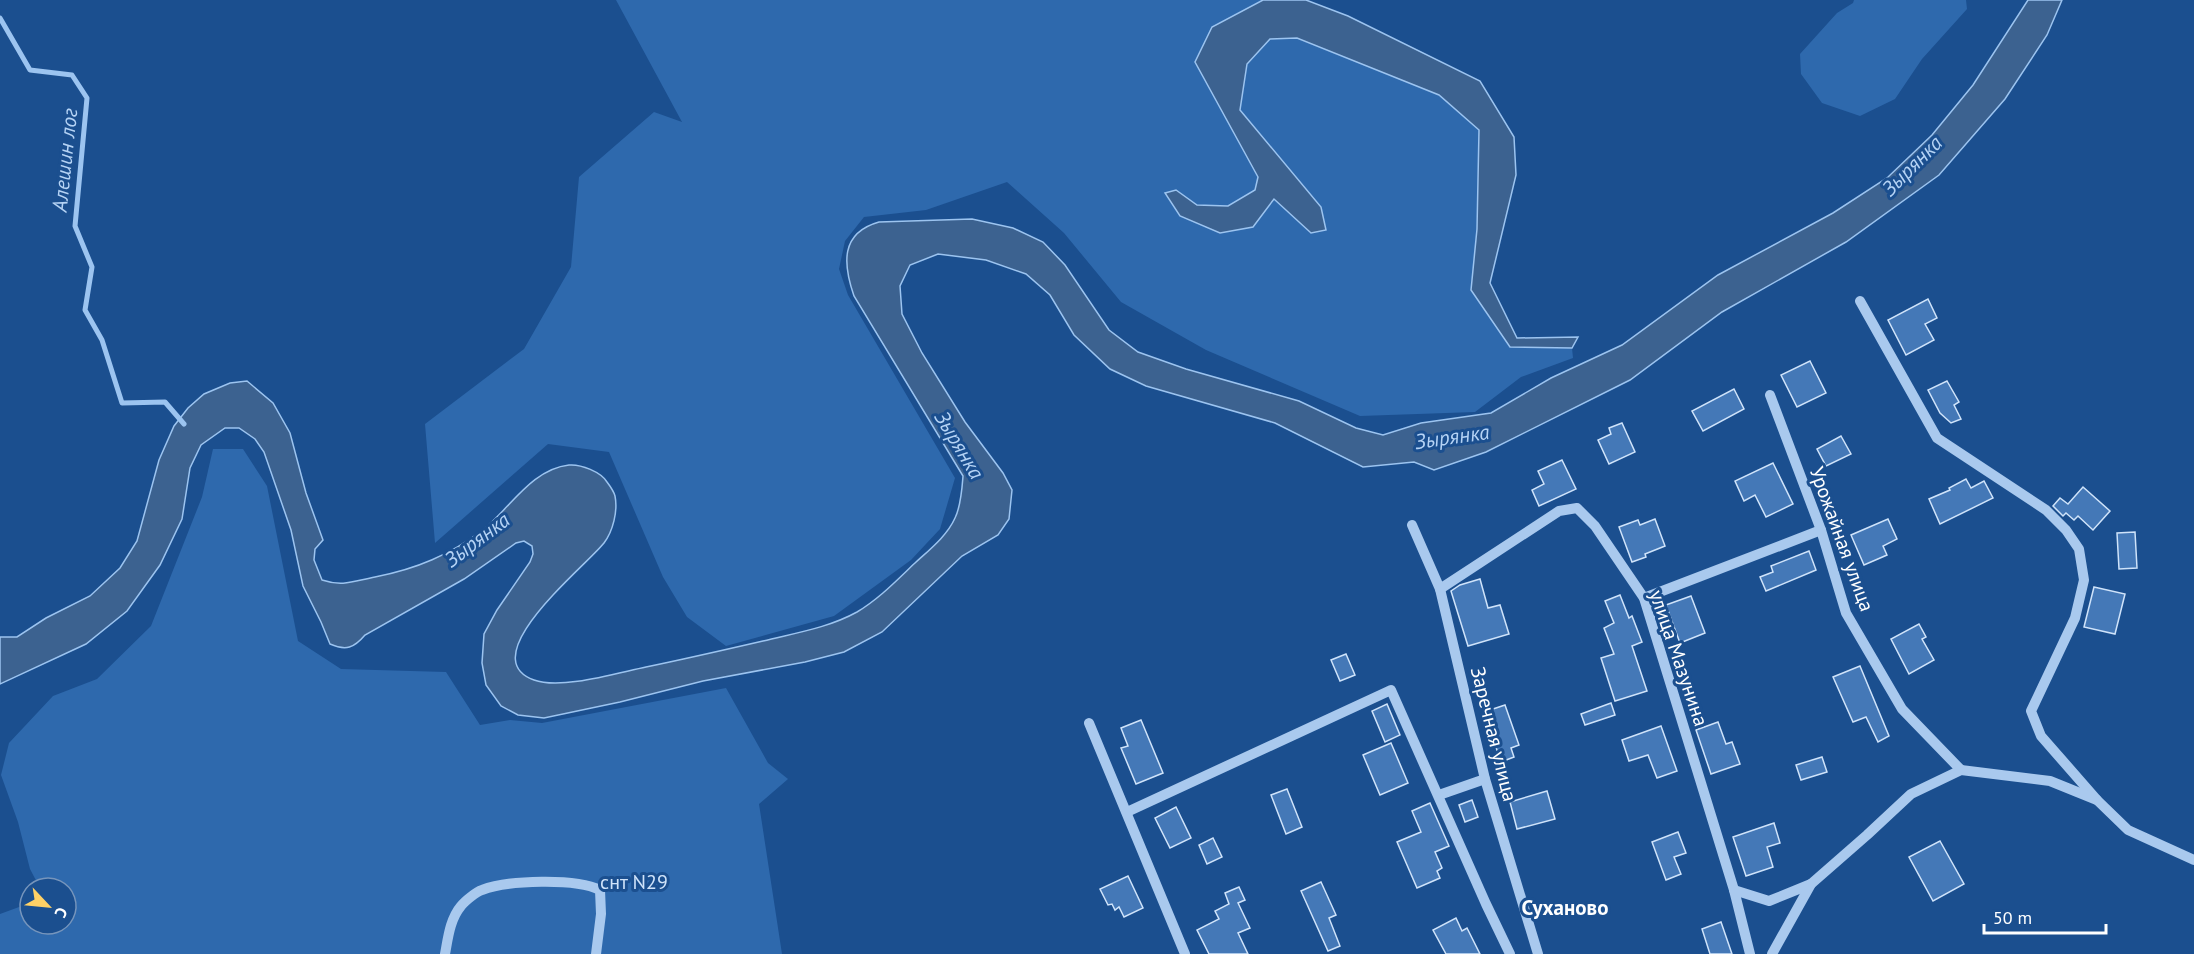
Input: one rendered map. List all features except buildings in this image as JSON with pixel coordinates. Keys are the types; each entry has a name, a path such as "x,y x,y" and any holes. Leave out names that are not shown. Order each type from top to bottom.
{"street":[{"path":"1860,301 1937,438 2046,510 2066,530 2079,549 2084,580 2075,618 2031,711 2041,736 2097,800 2128,830 2194,860"},
{"name":"Урожайная улица","path":"1770,395 1821,530 1846,613 1902,709 1961,770"},
{"name":"улица Мазунина","path":"1440,589 1559,511 1577,508 1595,526 1644,598 1734,890 1750,954"},
{"name":"Заречная улица","path":"1412,525 1440,589 1485,779 1538,954"},
{"path":"1644,598 1821,530"},
{"path":"1127,812 1391,690 1510,954"},
{"path":"1089,723 1185,954"},
{"path":"1734,890 1769,901 1811,884 1911,794 1961,770 2050,781 2097,800"},
{"path":"1439,795 1485,779"},
{"path":"445,954 453,919 461,906 481,890 518,882 589,884 600,890 601,914 596,954"},
{"path":"1772,954 1811,884"}],"green space":[{"path":"616,0 1263,0 1212,27 1246,153 1258,177 1255,190 1229,206 1197,205 1176,190 1166,193 1180,216 1274,198 1310,233 1321,207 1240,110 1247,64 1270,39 1296,38 1440,95 1479,130 1477,229 1471,290 1510,347 1572,348 1573,358 1521,377 1475,412 1360,416 1206,350 1121,302 1064,233 1007,182 926,210 864,217 845,241 839,269 848,295 955,478 940,529 911,560 834,616 726,646 687,617 663,577 609,452 548,444 435,543 425,424 524,349 571,267 579,177 654,112 682,122"},
{"path":"1854,0 1966,0 1967,9 1922,59 1895,99 1860,116 1822,103 1801,74 1800,54 1837,13"},
{"name":"снт N29","path":"213,449 243,449 267,486 298,641 341,669 446,672 480,725 510,720 542,723 726,688 768,763 788,779 759,804 782,954 0,954 0,914 18,907 18,936 78,936 78,876 34,876 30,869 18,822 1,775 9,743 53,696 97,679 151,626 202,497"}],"water":[{"path":"1263,0 1306,0 1348,16 1480,81 1514,137 1516,175 1490,283 1517,338 1578,337 1572,348 1510,347 1471,290 1477,229 1479,130 1439,95 1297,38 1270,39 1247,64 1240,110 1321,207 1326,230 1311,233 1274,199 1253,227 1220,233 1180,216 1165,193 1176,190 1197,205 1228,206 1255,190 1258,177 1195,62 1212,27"},
{"name":"Зырянка","path":"2028,0 2062,0 2047,35 2005,99 1939,175 1846,242 1722,312 1630,380 1486,452 1434,470 1414,462 1363,467 1275,423 1146,386 1110,369 1074,335 1050,295 1026,274 986,260 938,254 910,265 900,286 902,314 922,353 965,422 1003,473 1012,490 1009,519 998,535 962,556 882,632 844,652 805,662 703,681 544,718 518,715 501,706 486,685 482,663 484,634 497,610 530,562 533,554 532,546 524,541 516,543 464,579 365,635 349,647 330,644 303,586 291,530 264,452 255,439 239,428 225,428 201,445 190,468 182,519 160,565 127,611 86,644 0,684 0,637 17,637 46,618 90,596 120,568 137,541 159,460 174,426 188,408 204,394 230,383 247,381 273,403 290,433 306,493 323,540 315,549 314,560 322,580 329,582 348,583 390,574 445,554 484,529 533,481 556,468 569,465 579,466 590,469 604,478 614,493 616,502 610,533 604,543 557,590 539,612 524,633 516,652 518,668 534,680 559,683 605,676 811,630 846,618 888,589 943,537 959,508 963,476 854,296 850,284 847,261 851,242 866,227 879,222 972,219 1013,228 1043,242 1065,265 1109,330 1138,352 1186,369 1299,401 1356,428 1383,435 1421,423 1491,413 1551,378 1622,345 1718,275 1833,213 1887,178 1932,135 1973,85"}],"waterway":[{"name":"Алешин лог","path":"0,18 30,70 72,75 87,98 75,226 92,267 85,310 102,340 122,403 165,402 184,424"}],"district":[{"name":"Суханово","path":"1565,908"}]}
